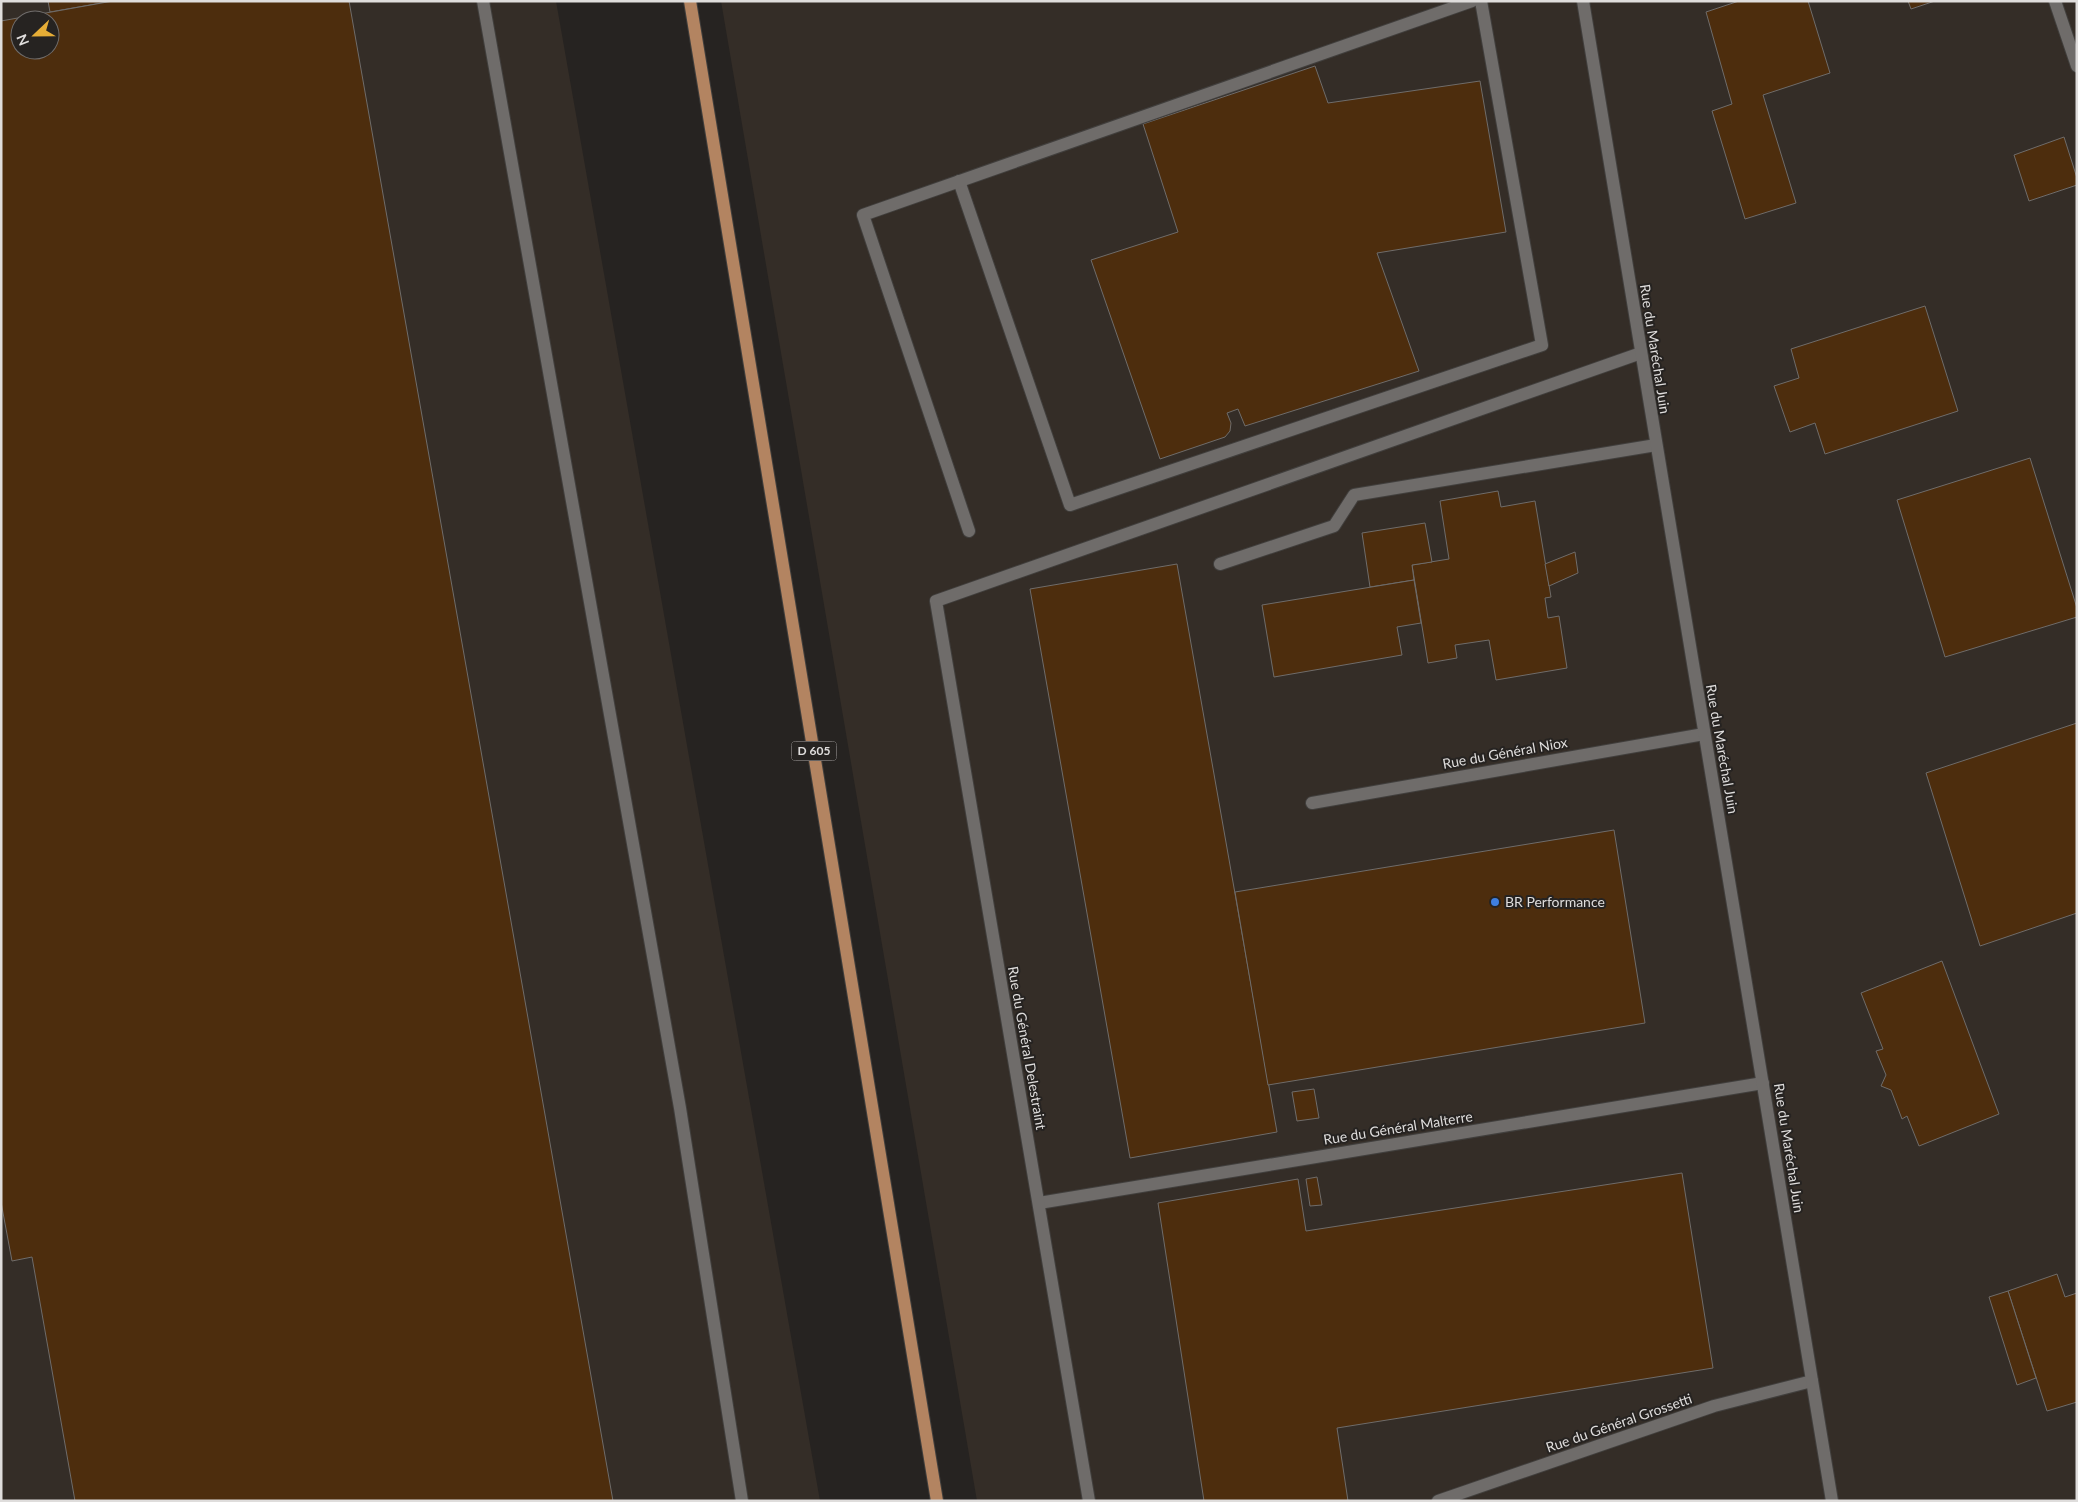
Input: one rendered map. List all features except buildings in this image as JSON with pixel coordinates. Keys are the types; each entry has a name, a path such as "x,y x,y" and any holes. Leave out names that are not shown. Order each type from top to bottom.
{"main road":[{"name":"D 605","path":"690,1 937,1501"}],"street":[{"path":"483,1 680,1108 742,1501"},
{"path":"969,531 863,216 1472,1"},
{"path":"959,181 1070,504 1542,345 1481,1"},
{"name":"Rue du Maréchal Juin","path":"1583,1 1832,1501"},
{"path":"2055,1 2077,66"},
{"name":"Rue du Général Delestraint","path":"1089,1501 936,600 1641,353"},
{"path":"1220,564 1334,526 1354,495 1656,445"},
{"name":"Rue du Général Niox","path":"1312,803 1704,734"},
{"name":"Rue du Général Malterre","path":"1039,1203 1763,1083"},
{"name":"Rue du Général Grossetti","path":"1438,1501 1714,1406 1812,1381"}],"shaded area":[{"path":"1,1 556,1 820,1501 1,1501"},
{"path":"721,1 2077,1 2077,1501 977,1501"}],"place":[{"name":"BR Performance","path":"1495,902"}]}
